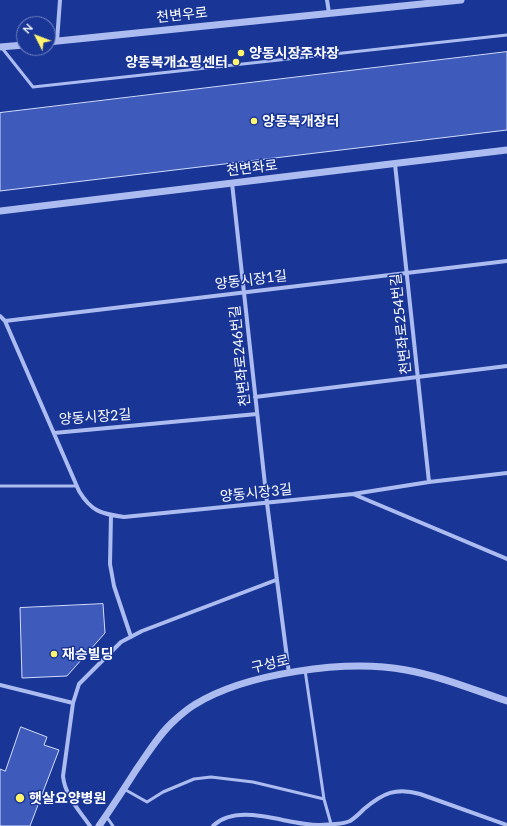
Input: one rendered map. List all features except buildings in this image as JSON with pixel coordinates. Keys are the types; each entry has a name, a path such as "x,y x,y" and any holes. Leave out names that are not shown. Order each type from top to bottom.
{"street":[{"path":"57,41 60,0"},
{"path":"327,0 329,13"},
{"name":"천변우로","path":"57,41 461,0"},
{"path":"1,47 16,45"},
{"name":"천변좌로","path":"0,212 507,150"},
{"name":"천변좌로254번길","path":"395,164 429,482"},
{"name":"천변좌로246번길","path":"232,184 267,503 289,673"},
{"name":"양동시장1길","path":"5,321 507,261"},
{"path":"0,316 5,321"},
{"name":"양동시장2길","path":"5,321 54,433 257,414"},
{"path":"255,397 507,366"},
{"name":"양동시장3길","path":"54,433 86,503 97,510 111,515 124,517 353,494 429,482 507,473"},
{"path":"353,494 507,560"},
{"path":"111,515 110,540 114,586 131,637"},
{"path":"90,826 68,795 64,785 63,776 73,703 79,684 121,642 142,631 276,580"},
{"name":"구성로","path":"99,826 155,741 174,721 193,705 222,691 266,677 305,670 337,668 364,667 405,670 507,701"},
{"path":"0,685 73,703"},
{"path":"213,826 225,818 240,815 310,826 342,824 350,821 382,796 401,790 409,790 507,825"}],"lane":[{"path":"1,47 32,87 507,34"},
{"path":"0,486 77,486"},
{"path":"305,670 324,799 331,824"},
{"path":"124,789 147,802 163,792 194,779 210,776 253,782 324,799"},
{"path":"106,816 113,826"}],"place":[{"name":"양동시장주차장","path":"241,53"},
{"name":"양동복개쇼핑센터","path":"236,62"},
{"name":"양동복개장터","path":"254,121"},
{"name":"재승빌딩","path":"54,654"},
{"name":"햇살요양병원","path":"20,798"}]}
